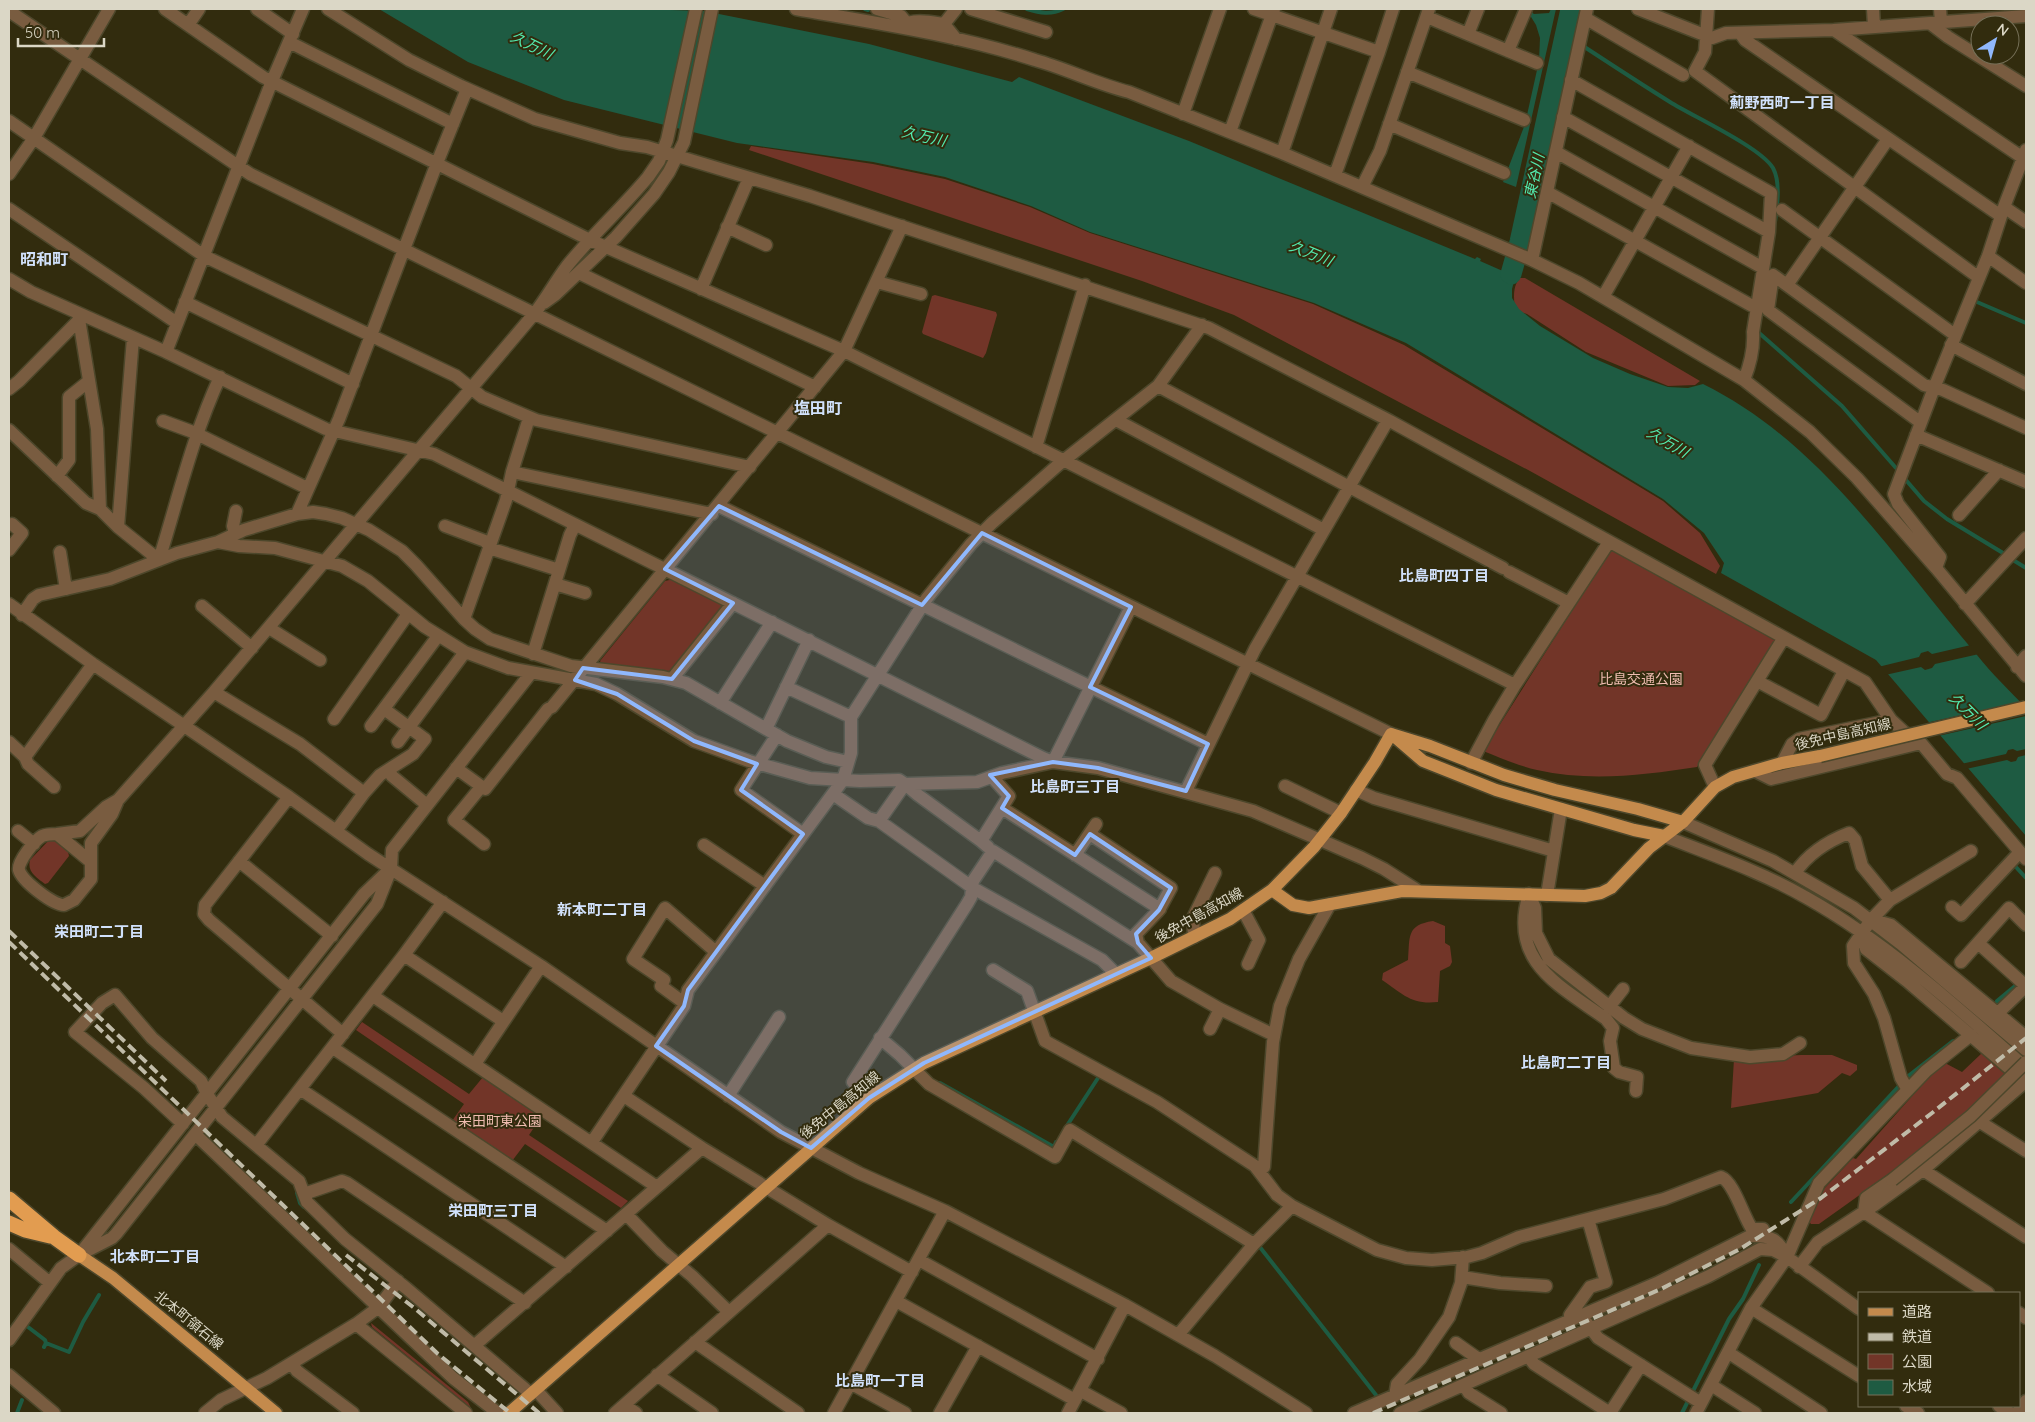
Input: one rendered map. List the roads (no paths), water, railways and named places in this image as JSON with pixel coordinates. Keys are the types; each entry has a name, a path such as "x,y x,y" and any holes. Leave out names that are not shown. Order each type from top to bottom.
{"highway":[{"path":"9,1199 54,1237 79,1255"},
{"path":"9,1223 25,1230 54,1237"}],"main road":[{"name":"後免中島高知線","path":"1272,890 1295,906 1309,908 1417,890 1585,896 1601,893 1611,888 1649,848 1683,822 1715,787 1733,777 1782,763 1820,756 2026,707"},
{"path":"1392,734 1430,746 1471,763 1554,790 1638,809 1683,822"},
{"path":"1392,734 1423,762 1496,790 1634,830 1664,836"},
{"name":"後免中島高知線","path":"509,1413 869,1098 913,1069 1230,919 1272,890 1320,840 1341,813 1392,734"},
{"name":"北本町領石線","path":"79,1255 113,1278 276,1413"}],"street":[{"path":"9,174 34,138 109,9"},
{"path":"165,9 263,77 590,240 844,351 1515,686"},
{"path":"188,25 199,9"},
{"path":"257,9 291,38 452,124"},
{"path":"166,352 272,81 303,9"},
{"path":"328,9 410,60 467,89 535,119 620,143 665,146 677,156 902,226 1202,325 1388,420 1783,639 1865,682 1891,720 1904,732 1921,743 1947,774 1957,778 2023,855 1984,882 1961,915 1952,907"},
{"path":"538,309 549,290 590,240 626,203 651,172 665,146 696,9"},
{"path":"796,9 902,25 1035,59 1113,88 1129,92 1282,152 1510,250 1603,297 1744,380 1791,416 1841,462 1880,502 2026,676"},
{"path":"877,9 901,16 902,25"},
{"path":"944,24 956,9"},
{"path":"971,9 1046,32"},
{"path":"1183,114 1220,9"},
{"path":"1254,9 1273,12 1379,52"},
{"path":"1282,152 1331,9"},
{"path":"1336,175 1394,9"},
{"path":"1468,34 1478,9"},
{"path":"1638,9 1712,38 1726,33 1834,30 2026,16"},
{"path":"1708,9 1705,52 1695,71 1978,277"},
{"path":"1873,9 1874,26"},
{"path":"1936,23 1940,9"},
{"path":"118,800 112,814 91,843 92,878 71,903 59,905 27,882 19,867 21,860 34,844 45,835 80,831 106,807 118,800 185,727 538,309 606,247 654,194 669,172 684,141 711,10"},
{"path":"1508,51 1526,10"},
{"path":"9,11 239,168 405,250 538,309 778,433 1392,734"},
{"path":"1230,132 1273,12"},
{"path":"1362,187 1380,151 1428,13 1468,34 1537,63"},
{"path":"1528,258 1548,192 1586,13 1683,75"},
{"path":"902,25 918,21 944,24 956,39"},
{"path":"1936,23 1948,37 2026,86"},
{"path":"1834,30 2025,156 2002,212 1988,256 1918,428 1896,488 1895,499 1940,557 1936,568"},
{"path":"1740,33 1745,40 1888,139 2002,212 2026,222"},
{"path":"1407,72 1524,120"},
{"path":"1572,80 1771,193 1769,232 1752,332 1754,343 1748,372 1744,380"},
{"path":"297,514 353,384 467,89"},
{"path":"1563,117 1769,232"},
{"path":"9,121 204,256 456,376 482,397 529,418 750,467"},
{"path":"1389,124 1504,173"},
{"path":"1787,284 1888,139"},
{"path":"1603,297 1689,146"},
{"path":"1556,152 1763,268"},
{"path":"701,289 749,178"},
{"path":"1548,192 1756,308"},
{"path":"9,209 177,323"},
{"path":"1782,210 1820,236 1953,340 2026,384"},
{"path":"456,768 485,789 548,709 552,707 715,510 844,351 902,226"},
{"path":"728,227 766,245"},
{"path":"1988,256 2026,282"},
{"path":"579,273 815,387"},
{"path":"2026,428 1924,385 1773,275 1768,310 1918,428 2026,482"},
{"path":"9,279 78,317 166,352 334,431 420,449 434,454 1053,762"},
{"path":"877,282 921,294"},
{"path":"1036,447 1084,285"},
{"path":"185,302 353,384"},
{"path":"78,317 96,429 100,509"},
{"path":"9,389 19,381 78,317"},
{"path":"592,1142 684,1006 688,990 843,780 851,753 851,717 922,605 982,533 1065,461 1158,386 1202,325"},
{"path":"118,527 133,338"},
{"path":"159,560 197,434 220,377"},
{"path":"57,476 69,460 69,397 89,381"},
{"path":"1158,386 1569,603"},
{"path":"464,619 490,545 529,418"},
{"path":"1116,420 1324,530"},
{"path":"1186,791 1247,664 1296,576 1388,420"},
{"path":"163,421 197,434 307,488"},
{"path":"9,430 86,503 100,509 118,527 159,560"},
{"path":"1959,515 1999,470"},
{"path":"512,472 715,510 922,605 1208,744"},
{"path":"235,534 233,526 236,511"},
{"path":"22,614 39,595 110,579 177,552 218,542 235,534 297,514 326,514 356,524 388,542 409,558 464,619 490,639 533,654 583,668 672,679 686,683 787,741 826,757 848,762"},
{"path":"9,550 22,533 12,524"},
{"path":"533,654 570,535 575,525"},
{"path":"445,526 485,541 492,549 559,570"},
{"path":"1966,604 2026,538"},
{"path":"218,542 239,546 276,548 342,566 368,581 438,636 465,652 497,665 596,684 617,694 694,741 757,764 810,778 900,780 993,850 1138,943 1171,981 1220,1009 1274,1036"},
{"path":"1471,763 1515,686 1609,542"},
{"path":"60,552 66,589"},
{"path":"555,584 585,593"},
{"path":"672,679 733,603"},
{"path":"9,604 391,869 541,966 781,1132 859,1173 945,1211 1125,1305 1267,1387 1306,1413"},
{"path":"202,606 252,648"},
{"path":"1053,762 1131,607"},
{"path":"334,719 408,614"},
{"path":"720,702 772,622"},
{"path":"269,628 320,660"},
{"path":"371,726 438,636"},
{"path":"1715,787 1705,766 1783,639"},
{"path":"803,834 741,790 757,764 771,732 786,687 809,640"},
{"path":"398,742 465,652"},
{"path":"2017,666 2026,656"},
{"path":"25,757 93,664"},
{"path":"1757,681 1821,715 1844,671"},
{"path":"9,1340 61,1268 79,1255 112,1238 116,1234 377,904 391,869 392,850 531,673"},
{"path":"786,687 851,717"},
{"path":"214,692 300,744 364,793"},
{"path":"336,831 380,775 413,754 425,739 384,709"},
{"path":"1782,763 1792,744 1799,738 1891,720"},
{"path":"9,742 25,757 28,764 54,787"},
{"path":"1754,771 1771,779 1921,743"},
{"path":"905,784 976,782 1002,772 1053,762 1098,768 1253,811 1384,869 1417,890"},
{"path":"389,770 392,776 427,805"},
{"path":"981,841 1009,796 992,777"},
{"path":"879,821 905,784"},
{"path":"1285,786 1341,813"},
{"path":"481,787 454,820 484,844"},
{"path":"1356,790 1374,798 1554,851"},
{"path":"833,794 868,818 879,821 973,888 1102,960 1116,974"},
{"path":"289,797 205,905 204,914 207,919 289,990 343,1034"},
{"path":"1002,808 1160,908"},
{"path":"1547,895 1561,809"},
{"path":"1683,822 1731,842 1795,873 1854,908 1871,920 2026,1050"},
{"path":"1075,855 1093,829 1171,888 1160,908 1136,934 1138,943"},
{"path":"18,831 34,844"},
{"path":"57,834 91,862"},
{"path":"1795,873 1803,862 1827,842 1849,834 1855,840 1862,866 1890,900"},
{"path":"1664,836 1772,879 1845,920 1970,1018 2026,1068"},
{"path":"704,844 765,886"},
{"path":"869,1098 853,1082 967,904 974,881 993,850"},
{"path":"1908,1090 1901,1078 1884,1018 1874,994 1854,963 1853,946 1861,932 1890,900 1972,851"},
{"path":"239,861 332,936"},
{"path":"79,1255 364,894 391,869"},
{"path":"1194,937 1193,918 1215,872"},
{"path":"1529,894 1535,908 1536,933 1549,958 1557,967 1609,1007 1642,1029 1691,1048 1750,1057 1783,1054 1800,1043"},
{"path":"1529,894 1524,909 1524,936 1534,959 1547,976 1606,1019 1613,1028 1610,1041 1614,1068 1619,1072 1637,1077 1636,1091"},
{"path":"256,1144 333,1048 443,902"},
{"path":"1259,1171 1264,1167 1274,1036 1280,1006 1299,959 1330,904"},
{"path":"686,998 680,1000 661,986 664,980 633,959 664,908 716,952"},
{"path":"1961,962 2009,908 2026,924"},
{"path":"1243,910 1259,940 1248,964"},
{"path":"1871,920 1891,925 2026,1037"},
{"path":"1799,1267 1818,1242 1864,1212 1922,1170 2026,1082 1866,949 1861,932"},
{"path":"1978,943 2026,986 1998,1013"},
{"path":"404,955 504,1021"},
{"path":"475,1064 541,966"},
{"path":"993,970 1027,990 1045,1041 1157,1102 1254,1166 1278,1195 1292,1206 1377,1250 1406,1258 1432,1260 1463,1258 1482,1253 1519,1237 1664,1199 1721,1177 1729,1182 1752,1229 1763,1229 1766,1236"},
{"path":"1609,1007 1623,989"},
{"path":"184,1124 144,1088 75,1032 102,1003 115,996 152,1038 202,1081 207,1094 222,1117 299,1181 307,1202 344,1239 398,1281 557,1413"},
{"path":"373,996 657,1187"},
{"path":"1210,1029 1220,1009"},
{"path":"728,1096 779,1017"},
{"path":"1588,1219 1606,1282 1590,1287 1570,1315 1577,1318 1598,1338 1694,1402 1711,1385 1751,1308 1787,1257 1819,1183 1926,1071 1971,1035"},
{"path":"880,1038 900,1054 929,1084 1055,1157 1070,1130 1254,1244"},
{"path":"333,1048 606,1231"},
{"path":"1864,1212 1866,1198 1892,1180 1971,1116 2026,1062"},
{"path":"300,1089 566,1267"},
{"path":"624,1096 765,1188 912,1272"},
{"path":"1980,1122 2026,1151"},
{"path":"196,1135 452,1378 498,1413"},
{"path":"475,1345 702,1148"},
{"path":"1922,1170 2026,1237"},
{"path":"304,1194 342,1181 347,1183 525,1302"},
{"path":"1178,1335 1254,1244 1292,1206"},
{"path":"834,1413 945,1211"},
{"path":"1864,1212 1986,1292"},
{"path":"626,1214 662,1251 692,1276 729,1312"},
{"path":"619,1409 828,1225"},
{"path":"1354,1413 1577,1318 1695,1265 1745,1237 1766,1236 1780,1244 1787,1257"},
{"path":"9,1249 50,1283"},
{"path":"1400,1413 1423,1409 1464,1385 1707,1277 1760,1249 1773,1250 1787,1257 1858,1308"},
{"path":"1395,1396 1397,1384 1420,1359 1449,1317 1462,1277 1463,1258"},
{"path":"919,1260 1098,1359"},
{"path":"1462,1277 1500,1283 1546,1286"},
{"path":"205,1413 221,1400 248,1389 292,1364 380,1308 398,1281"},
{"path":"896,1302 978,1346 1078,1395 1121,1413"},
{"path":"1068,1413 1125,1305"},
{"path":"1751,1308 1858,1375"},
{"path":"356,1324 466,1413"},
{"path":"695,1342 798,1413"},
{"path":"1456,1344 1480,1360"},
{"path":"940,1413 978,1346"},
{"path":"1729,1353 1821,1413"},
{"path":"1528,1356 1534,1364 1610,1413 1641,1365"},
{"path":"292,1364 297,1371 353,1413"},
{"path":"9,1375 54,1413"},
{"path":"657,1375 712,1413"},
{"path":"850,1383 905,1413"},
{"path":"1464,1385 1469,1393 1501,1413"},
{"path":"1711,1385 1756,1413"},
{"path":"2017,1413 2026,1401"},
{"path":"619,1409 636,1413"}],"water":[{"name":"久万川","path":"379,9 638,9 704,11 869,44 1012,82 1019,77 1189,141 1475,259 1477,257 1481,259 1480,261 1505,272 1510,267 1516,245 1523,248 1512,289 1512,298 1519,309 1540,326 1593,358 1630,374 1668,387 1688,388 1703,384 1745,408 1784,437 1820,470 1885,542 1983,662 2026,708 2026,836 1876,660 1721,573 1724,563 1704,533 1663,499 1406,343 1314,303 1090,232 1031,206 945,177 873,162 737,143 564,100 468,62"},
{"path":"1551,9 1556,9 1516,187 1503,182 1525,124 1539,61 1540,38 1536,25 1528,12 1529,10 1534,14 1549,13"}],"waterway":[{"path":"1027,9 1045,13 1063,9"},
{"name":"東谷川","path":"1511,274 1520,242 1571,9"},
{"path":"1583,46 1670,102 1741,142 1766,160 1773,168 1777,181 1778,195 1775,222"},
{"path":"1977,302 2026,323"},
{"path":"1758,332 1842,406 1896,468"},
{"path":"1905,479 1924,501 1947,519 2003,553"},
{"path":"2013,560 2026,568"},
{"path":"2015,866 2026,878"},
{"path":"1997,1001 2015,986"},
{"path":"1907,1077 1953,1041"},
{"path":"1068,1124 1098,1078"},
{"path":"940,1083 1054,1147 1056,1142"},
{"path":"1791,1202 1899,1086"},
{"path":"297,1193 300,1203 304,1207"},
{"path":"1259,1246 1376,1395"},
{"path":"1682,1413 1729,1319 1743,1299 1759,1265"},
{"path":"44,1347 46,1343 69,1352 83,1322 99,1295"},
{"path":"28,1327 45,1340 46,1343"},
{"path":"17,1413 22,1400"}],"railway":[{"path":"9,931 166,1081"},
{"path":"9,942 438,1354 510,1413"},
{"path":"1373,1413 1661,1289 1740,1249 1821,1198 2026,1038"},
{"path":"346,1255 413,1307 539,1413"}],"district":[{"name":"薊野西町一丁目","path":"1782,102"},
{"name":"昭和町","path":"44,259"},
{"name":"塩田町","path":"818,408"},
{"name":"比島町四丁目","path":"1444,575"},
{"name":"比島町三丁目","path":"1075,786"},
{"name":"新本町二丁目","path":"602,909"},
{"name":"栄田町二丁目","path":"99,931"},
{"name":"比島町二丁目","path":"1566,1062"},
{"name":"栄田町三丁目","path":"493,1210"},
{"name":"北本町二丁目","path":"155,1256"},
{"name":"比島町一丁目","path":"880,1380"}],"park label":[{"name":"比島交通公園","path":"1641,679"},
{"name":"栄田町東公園","path":"500,1121"}]}
